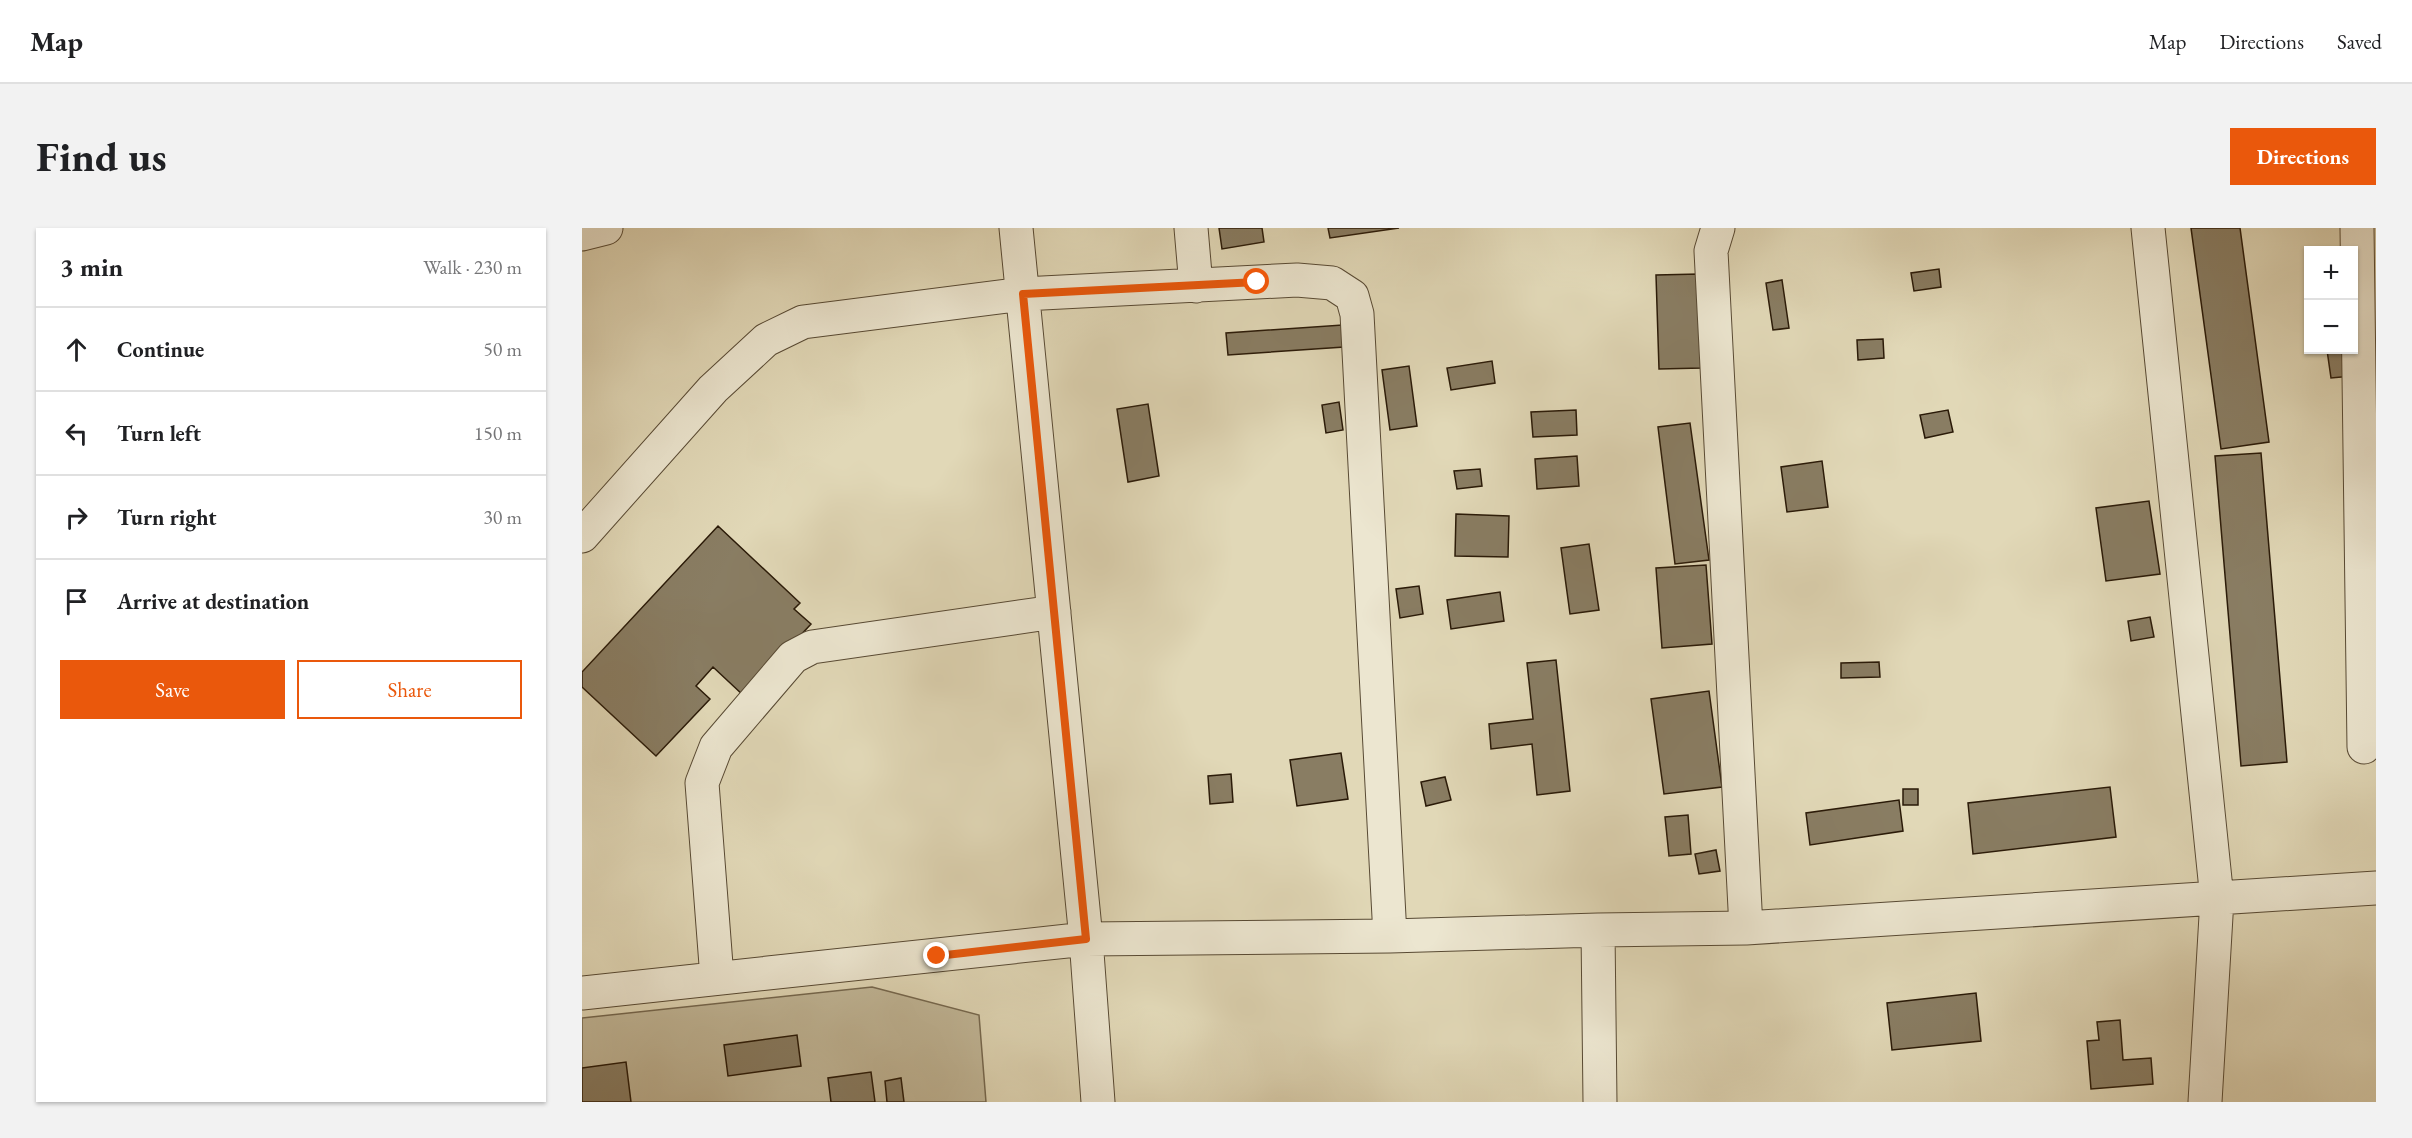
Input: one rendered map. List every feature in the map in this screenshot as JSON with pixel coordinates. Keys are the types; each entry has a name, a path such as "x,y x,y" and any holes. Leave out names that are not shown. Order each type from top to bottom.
{"street":[{"path":"582,234 606,228"},
{"path":"1016,228 1086,939 1098,1102"},
{"path":"1191,228 1196,285"},
{"path":"1718,228 1711,251 1746,928"},
{"path":"2148,228 2217,899 2205,1102"},
{"path":"2357,228 2364,747"},
{"path":"582,536 713,389 766,340 803,322 1023,294 1298,280 1332,283 1352,296 1357,314 1390,936"},
{"path":"717,978 702,783 716,747 793,657 812,647 1054,612"},
{"path":"582,993 1086,939 1390,936 1746,928 2376,888"},
{"path":"1598,930 1600,1102"}],"shaded area":[{"path":"872,987 979,1015 986,1102 582,1102 582,1018"}],"building":[{"path":"1219,228 1262,228 1264,242 1222,249"},
{"path":"1328,228 1399,228 1330,238"},
{"path":"2191,228 2240,228 2269,442 2221,449"},
{"path":"1939,269 1941,287 1914,291 1911,273"},
{"path":"1699,274 1702,368 1659,369 1656,275"},
{"path":"1782,280 1789,328 1773,330 1766,283"},
{"path":"1357,324 1359,346 1228,355 1226,333"},
{"path":"1883,339 1884,358 1858,360 1857,340"},
{"path":"2328,354 2349,354 2352,376 2331,378"},
{"path":"1492,361 1495,383 1451,390 1447,368"},
{"path":"1409,366 1417,426 1390,430 1382,370"},
{"path":"1339,402 1343,430 1326,433 1322,405"},
{"path":"1148,404 1159,476 1128,482 1117,409"},
{"path":"1576,410 1577,435 1533,437 1531,412"},
{"path":"1948,410 1953,432 1925,438 1920,415"},
{"path":"1690,423 1709,560 1675,564 1658,427"},
{"path":"2261,453 2287,762 2241,766 2215,456"},
{"path":"1577,456 1579,486 1537,489 1535,459"},
{"path":"1822,461 1828,507 1787,512 1781,467"},
{"path":"1480,469 1482,486 1457,489 1454,471"},
{"path":"2149,501 2160,574 2106,581 2096,508"},
{"path":"1456,514 1509,516 1508,557 1455,556"},
{"path":"718,526 800,603 794,609 811,624 744,696 713,667 696,686 710,699 656,756 582,687 582,672"},
{"path":"1589,544 1599,610 1570,614 1561,548"},
{"path":"1706,565 1712,644 1662,648 1656,568"},
{"path":"1419,586 1423,614 1400,618 1396,589"},
{"path":"1500,592 1504,621 1451,629 1447,600"},
{"path":"2150,617 2154,637 2131,641 2128,621"},
{"path":"1556,660 1570,791 1537,795 1532,744 1491,749 1489,724 1533,719 1527,663"},
{"path":"1879,662 1880,677 1841,678 1841,663"},
{"path":"1709,691 1722,787 1664,794 1651,699"},
{"path":"1341,753 1348,799 1297,806 1290,760"},
{"path":"1231,774 1233,802 1210,804 1208,776"},
{"path":"1445,777 1451,800 1426,806 1421,782"},
{"path":"2110,787 2116,837 1973,854 1968,803"},
{"path":"1903,789 1918,789 1918,805 1903,805"},
{"path":"1899,800 1903,831 1810,845 1806,813"},
{"path":"1688,815 1691,854 1669,856 1665,817"},
{"path":"1716,850 1720,871 1699,874 1695,854"},
{"path":"1976,993 1981,1041 1892,1050 1887,1003"},
{"path":"2120,1020 2123,1060 2151,1058 2153,1084 2091,1089 2087,1041 2099,1040 2097,1022"},
{"path":"797,1035 801,1066 728,1076 724,1045"},
{"path":"626,1062 631,1102 582,1102 582,1068"},
{"path":"871,1072 875,1102 831,1102 828,1078"},
{"path":"901,1078 904,1102 887,1102 885,1081"}],"route":[{"path":"937,956 1086,939 1023,294 1257,282"}]}
